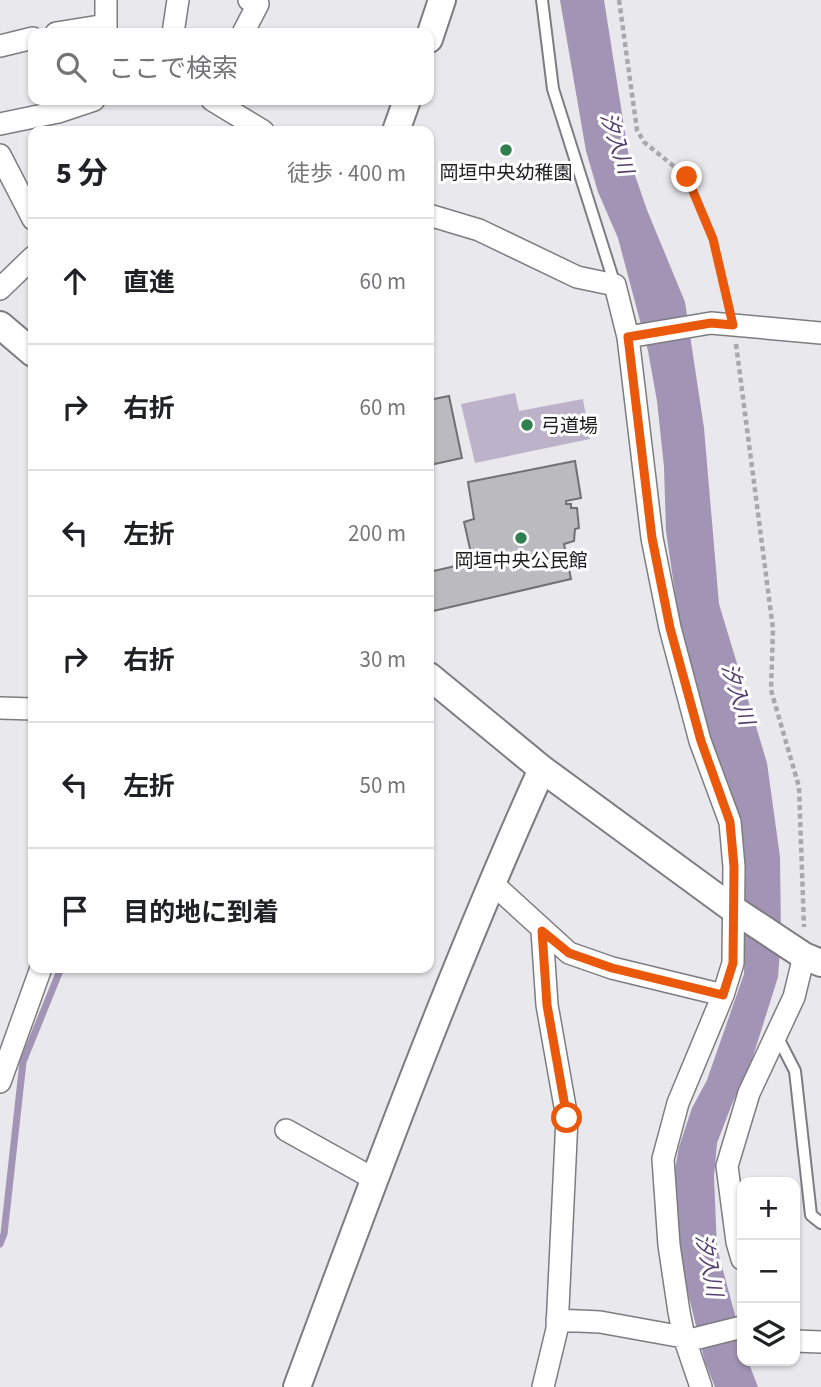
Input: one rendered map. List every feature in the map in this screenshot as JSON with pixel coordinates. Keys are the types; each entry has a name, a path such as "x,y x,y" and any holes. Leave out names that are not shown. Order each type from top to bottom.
{"street":[{"path":"106,0 106,28"},
{"path":"174,28 178,0"},
{"path":"246,28 258,4 249,0"},
{"path":"433,28 442,0"},
{"path":"0,46 28,39"},
{"path":"0,124 79,105"},
{"path":"220,105 255,126"},
{"path":"398,126 405,105"},
{"path":"0,155 28,209"},
{"path":"434,216 480,230 577,277 615,285 633,336 652,538 670,628 701,741 730,822 734,867 733,963 723,995 678,1102 663,1159 669,1245 684,1337 701,1387"},
{"path":"0,289 28,262"},
{"path":"633,336 711,323 821,333"},
{"path":"434,680 542,768 733,909 812,960 749,1093 727,1166 737,1242"},
{"path":"0,708 28,709"},
{"path":"297,1387 374,1179 491,882 542,768"},
{"path":"491,882 569,953 612,968 723,995"},
{"path":"542,931 547,1005 567,1118 557,1320 543,1387"},
{"path":"0,1082 39,973"},
{"path":"286,1130 374,1179"},
{"path":"557,1320 600,1322 694,1339 737,1328"},
{"path":"800,1341 821,1342"}],"lane":[{"path":"542,0 553,89 615,285"},
{"path":"778,1036 795,1072 811,1215 821,1223"}],"path":[{"path":"618,0 637,130 644,142 687,177 713,239 733,325 773,629 771,690 799,787 812,960"}],"shaded area":[{"name":"弓道場","path":"515,393 519,411 583,399 590,439 475,463 461,404"}],"water":[{"name":"汐入川","path":"560,0 604,0 629,158 685,302 704,428 719,604 767,763 780,857 781,939 778,977 750,1066 717,1143 714,1177 717,1248 737,1322 737,1366 750,1366 758,1387 715,1387 705,1362 684,1277 672,1186 679,1147 692,1108 707,1080 744,974 745,913 714,757 681,634 666,531 664,467 657,401 648,351 618,238 598,192 586,151"}],"building":[{"path":"449,396 462,458 434,464 434,399"},
{"name":"岡垣中央公民館","path":"575,461 581,498 566,501 566,504 577,508 579,528 575,529 574,541 564,544 571,579 434,611 434,571 473,562 464,522 474,519 468,482"}],"waterway":[{"path":"0,1244 4,1234 23,1062 59,973"}],"place":[{"name":"岡垣中央幼稚園","path":"506,150"},
{"name":"弓道場","path":"527,425"},
{"name":"岡垣中央公民館","path":"521,538"}],"route":[{"path":"567,1118 547,1005 542,931 569,953 612,968 723,995 733,963 734,867 730,822 701,741 670,628 652,538 628,337 711,323 733,325 713,239 687,177"}]}
